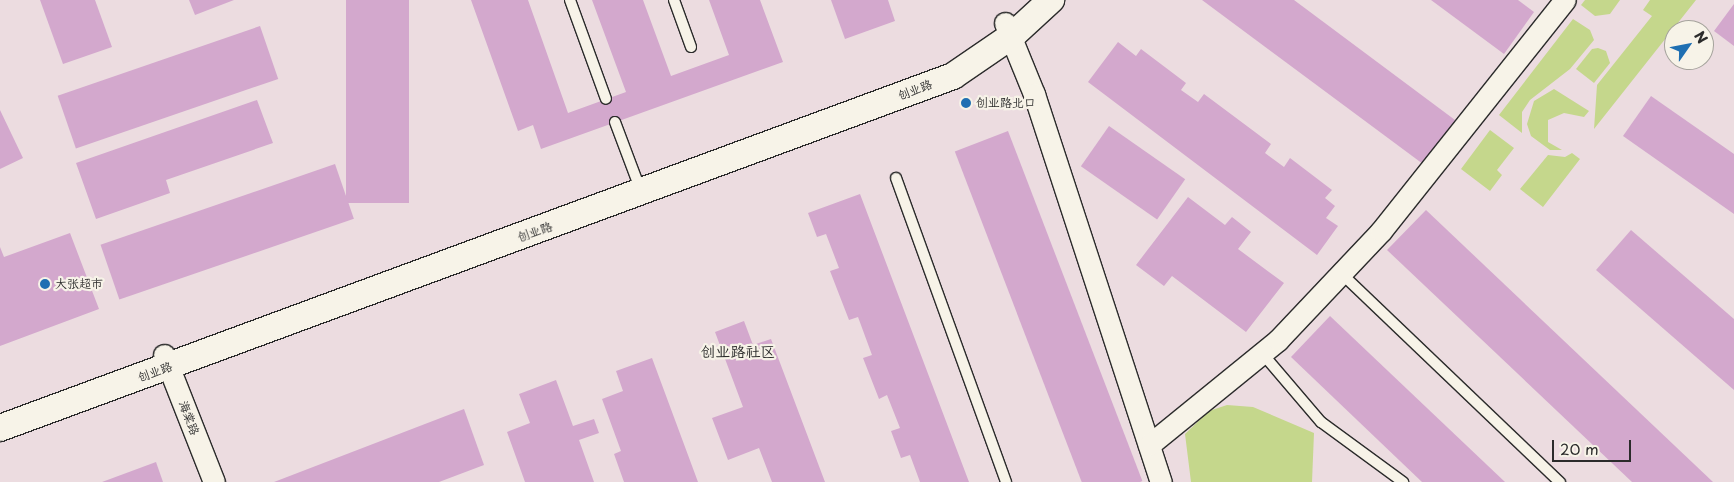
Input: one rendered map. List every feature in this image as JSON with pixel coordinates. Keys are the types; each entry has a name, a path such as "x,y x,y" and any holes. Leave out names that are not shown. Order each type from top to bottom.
{"street":[{"name":"创业路","path":"1009,29 1030,0"},
{"name":"创业路","path":"0,428 166,361 639,186 954,76 1009,29 1051,0"},
{"path":"1149,445 1262,354 1381,231 1565,0"},
{"path":"1009,29 1161,482"},
{"name":"创业路","path":"0,414 166,361"},
{"name":"海棠路","path":"166,361 214,482"}],"lane":[{"path":"570,0 606,99"},
{"path":"674,0 691,47"},
{"path":"615,122 639,186"},
{"path":"896,178 1006,482"},
{"path":"1341,273 1560,482"},
{"path":"1262,354 1321,422 1403,482"}],"green space":[{"path":"1585,0 1620,0 1610,14 1595,16 1581,5"},
{"path":"1650,0 1696,0 1680,20 1664,20 1664,40 1594,129 1597,85 1652,16 1643,10"},
{"path":"1573,19 1590,30 1594,40 1570,69 1530,100 1522,112 1522,133 1499,115"},
{"path":"1598,48 1606,51 1610,63 1594,83 1576,69 1592,49"},
{"path":"1554,89 1589,111 1584,117 1564,113 1548,120 1548,142 1562,150 1550,150 1531,136 1527,124 1534,101"},
{"path":"1490,130 1514,148 1497,170 1502,175 1490,191 1461,169"},
{"path":"1572,153 1580,159 1543,207 1520,189 1548,155 1565,157"},
{"path":"1227,405 1253,407 1314,433 1312,482 1191,482 1185,434 1209,411"}],"building":[{"path":"40,0 95,0 112,47 63,64"},
{"path":"189,0 234,0 195,15"},
{"path":"346,0 409,0 409,203 346,203"},
{"path":"471,0 528,0 568,113 626,92 592,0 643,0 671,76 729,55 709,0 760,0 783,62 541,149 533,125 518,131"},
{"path":"831,0 888,0 895,21 845,39"},
{"path":"1202,0 1294,0 1455,120 1423,164"},
{"path":"1431,0 1518,0 1534,12 1504,54"},
{"path":"1734,4 1734,46 1714,31"},
{"path":"260,26 278,79 76,149 58,96"},
{"path":"1118,42 1136,56 1141,49 1186,83 1181,90 1198,102 1204,94 1271,144 1265,153 1284,167 1290,158 1332,190 1325,198 1335,206 1326,218 1338,226 1317,255 1088,82"},
{"path":"1651,96 1734,154 1734,214 1623,136"},
{"path":"257,100 273,143 166,180 170,193 96,219 76,163"},
{"path":"0,110 23,158 0,169"},
{"path":"1109,126 1185,179 1157,219 1081,166"},
{"path":"1008,131 1142,481 1082,482 955,151"},
{"path":"335,164 354,219 119,300 101,245"},
{"path":"860,194 969,482 920,482 910,455 901,458 891,431 900,428 887,395 879,399 863,358 872,355 858,317 849,320 830,271 839,268 826,234 817,237 808,213"},
{"path":"1188,197 1225,225 1232,217 1251,232 1238,249 1284,283 1246,332 1172,276 1164,286 1136,265"},
{"path":"1426,210 1713,482 1632,482 1387,250"},
{"path":"1631,230 1734,319 1734,390 1596,270"},
{"name":"大张超市","path":"70,233 99,309 0,346 0,247 4,257"},
{"path":"1330,316 1505,482 1422,482 1291,357"},
{"path":"744,321 753,345 771,339 825,482 772,482 759,448 728,460 712,418 743,407 715,332"},
{"path":"652,358 698,482 624,482 614,454 621,451 602,399 623,391 616,371"},
{"path":"556,380 573,426 594,419 599,433 579,440 594,482 525,482 507,432 530,423 519,394"},
{"path":"464,409 484,465 439,482 274,482"},
{"path":"156,462 163,482 102,482"}],"place":[{"name":"创业路北口","path":"966,103"},
{"name":"大张超市","path":"45,284"}],"district":[{"name":"创业路社区","path":"738,351"}]}
